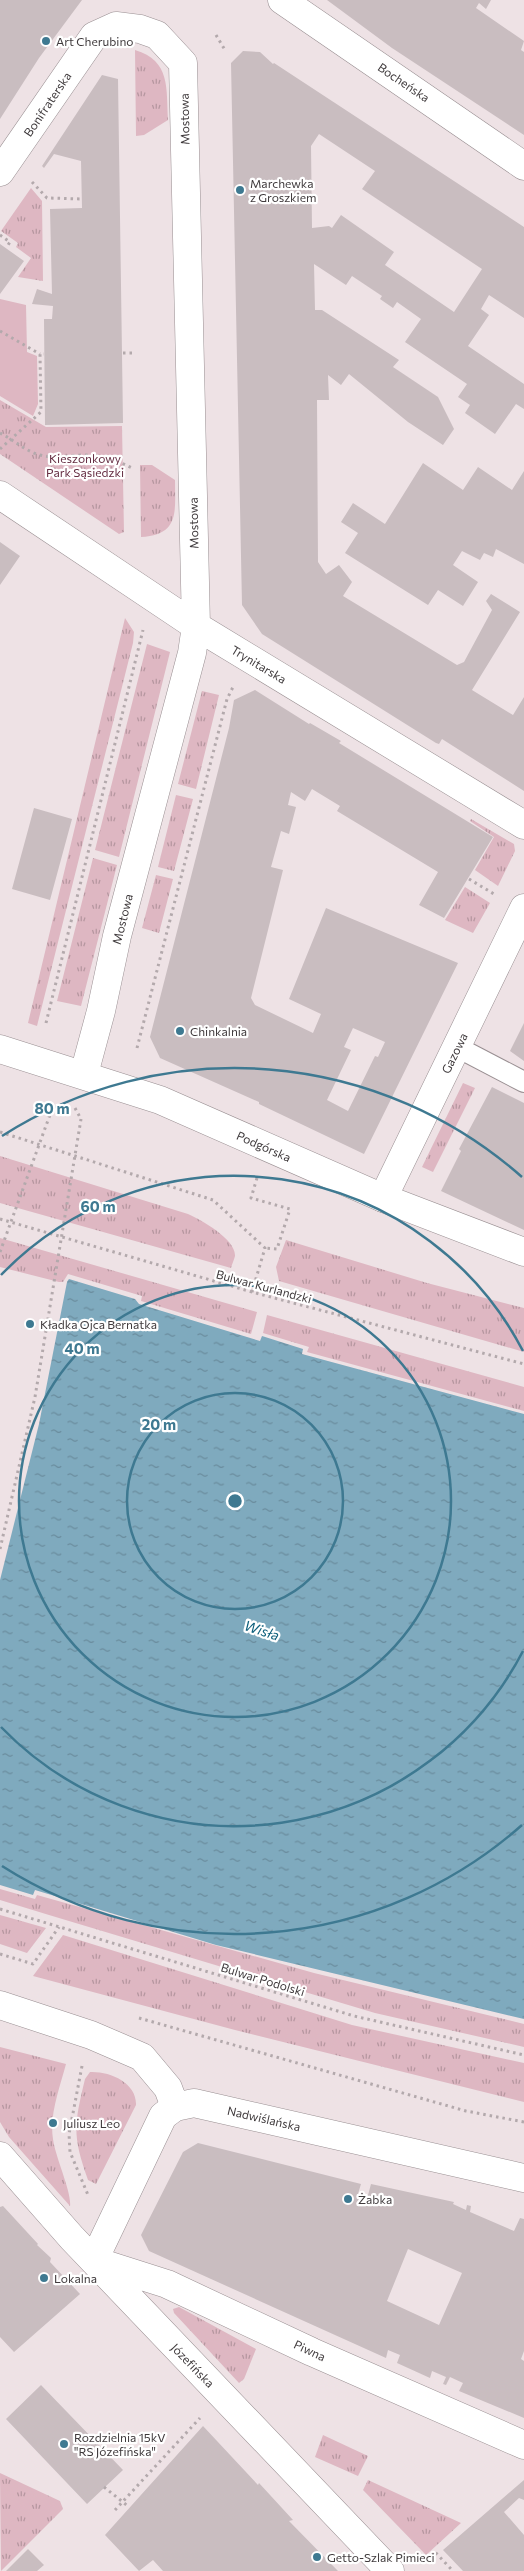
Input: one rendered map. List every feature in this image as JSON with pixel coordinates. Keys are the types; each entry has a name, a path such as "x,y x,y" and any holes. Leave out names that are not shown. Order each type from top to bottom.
{"street":[{"name":"Bocheńska","path":"282,0 524,166"},
{"name":"Mostowa","path":"84,1074 99,1019 117,936 192,653 196,626 183,63 157,35 140,29 116,26 94,36"},
{"name":"Bonifraterska","path":"0,172 94,36"},
{"name":"Trynitarska","path":"0,495 196,626 524,825"},
{"name":"Gazowa","path":"383,1198 524,908"},
{"name":"Podgórska","path":"0,1049 84,1074 160,1100 383,1198 524,1252"},
{"path":"0,2005 91,2035 142,2056 168,2088 174,2107 163,2116 154,2131 94,2260"},
{"name":"Nadwiślańska","path":"174,2107 194,2103 212,2106 451,2163 524,2178"},
{"name":"Józefińska","path":"0,2156 72,2238 390,2571"},
{"name":"Piwna","path":"94,2260 167,2284 312,2352 524,2445"}],"lane":[{"path":"457,1048 524,1082"}],"path":[{"path":"216,35 224,50"},
{"path":"29,179 47,198 82,199"},
{"path":"0,235 10,242 6,248"},
{"path":"0,330 40,354 44,354"},
{"path":"122,353 133,352"},
{"path":"0,450 41,412 40,354"},
{"path":"0,433 19,446 41,456 60,458 90,455 113,459 134,468"},
{"path":"46,1023 146,620"},
{"path":"137,1048 227,700 234,684"},
{"path":"470,879 486,889"},
{"path":"0,1252 51,1112"},
{"path":"0,1549 35,1397 82,1120"},
{"path":"0,1132 213,1200 264,1248 277,1249 290,1209 250,1198 257,1178"},
{"name":"Bulwar Kurlandzki","path":"0,1219 252,1292 524,1364"},
{"path":"252,1292 264,1248"},
{"name":"Bulwar Podolski","path":"0,1909 354,2016 524,2055"},
{"path":"0,1954 33,1964 59,1927"},
{"path":"136,2017 466,2111 524,2122"},
{"path":"74,2061 83,2063 69,2134 70,2152 88,2197"},
{"path":"115,2510 204,2414"},
{"path":"104,2487 129,2507"}],"green space":[{"path":"135,50 147,55 161,69 166,87 168,120 144,135 136,136"},
{"path":"31,188 42,201 43,281 18,277 31,258 16,247 18,243 1,231"},
{"path":"0,299 26,305 27,352 37,356 38,404 33,416 0,396"},
{"name":"Kieszonkowy Park Sąsiedzki","path":"0,400 46,427 122,426 124,532 119,534 0,454"},
{"path":"140,465 152,465 175,480 175,511 169,526 163,532 141,537"},
{"path":"125,618 134,632 133,643 37,1026 28,1023"},
{"path":"147,644 170,652 119,857 95,850"},
{"path":"202,691 219,695 196,789 178,784"},
{"path":"176,795 193,799 174,871 158,867"},
{"path":"471,819 514,844 515,851 498,886 475,870 494,837 470,821"},
{"path":"93,858 117,865 81,1006 57,1001"},
{"path":"156,875 173,879 159,933 142,928"},
{"path":"465,887 490,903 473,933 445,920"},
{"path":"463,1083 475,1088 433,1172 422,1167"},
{"path":"0,1156 188,1214 217,1231 230,1243 235,1256 231,1268 0,1203"},
{"path":"0,1238 257,1312 251,1334 141,1301 142,1296 68,1274 63,1282 59,1282 0,1267"},
{"path":"286,1240 427,1283 524,1308 524,1352 279,1281 276,1267"},
{"path":"267,1315 524,1387 524,1411 307,1352 309,1347 263,1333"},
{"path":"0,1889 35,1899 37,1895 314,1973 524,2024 524,2047 375,2013 49,1915 0,1900"},
{"path":"0,1915 46,1928 27,1953 0,1944"},
{"path":"63,1935 352,2025 524,2063 524,2102 235,2030 33,1976"},
{"path":"0,2047 66,2064 56,2101 52,2130 54,2146 68,2192 70,2206 9,2137 0,2122"},
{"path":"90,2072 114,2076 121,2080 132,2090 136,2105 96,2184 88,2180 79,2152 76,2130 85,2079"},
{"path":"179,2307 256,2349 244,2379 239,2383 174,2313 173,2309"},
{"path":"323,2435 368,2456 358,2476 315,2457"},
{"path":"0,2473 60,2501 63,2509 1,2571"},
{"path":"368,2480 461,2523 426,2555 363,2490"}],"water":[{"name":"Wisła","path":"0,1271 56,1285 65,1284 69,1279 135,1299 139,1304 260,1341 262,1336 303,1349 302,1354 524,1414 524,2019 216,1945 35,1890 33,1895 0,1885"}],"pier":[{"path":"0,1268 57,1283 64,1282 68,1277 39,1424 0,1580"}],"building":[{"path":"0,0 82,0 39,58 0,119"},
{"path":"327,0 491,0 486,9 479,3 476,8 524,41 521,50 524,52 524,135 392,48"},
{"path":"243,51 260,52 273,64 524,227 524,318 489,295 481,309 489,315 468,346 524,384 524,409 516,404 495,434 465,413 470,405 458,397 467,384 405,342 421,319 397,302 393,308 380,299 382,296 352,276 346,285 314,264 315,310 322,310 399,360 393,367 438,397 454,429 443,445 408,422 349,374 341,385 328,375 329,400 317,400 318,562 326,574 339,565 352,582 343,596 457,665 464,662 492,610 486,601 491,594 520,612 472,690 513,715 524,697 524,791 442,739 439,744 436,743 262,634 242,605 231,63","holes":["319,134 375,171 362,189 482,269 454,312 385,265 394,252 341,215 332,228 329,226 312,228 311,146"]},
{"path":"102,75 118,79 123,423 45,425 44,319 52,319 53,306 32,304 37,289 52,294 50,209 82,208 81,161 54,154 44,168 42,166"},
{"path":"0,244 24,261 0,294"},
{"path":"423,463 463,490 478,467 512,490 524,471 524,564 496,549 493,557 484,553 480,560 462,551 453,565 478,582 463,606 438,590 428,605 345,553 358,533 341,522 353,503 385,524"},
{"path":"0,542 20,556 0,585"},
{"path":"255,690 309,724 341,741 339,743 493,837 444,918 419,905 438,872 337,811 340,806 312,789 305,801 291,792 288,805 296,807 289,834 281,831 271,867 283,870 251,998 255,1005 313,1033 321,1014 289,999 326,908 458,963 364,1154 259,1104 259,1102 160,1058 150,1037 229,728 234,700","holes":["353,1028 385,1042 378,1057 375,1056 348,1111 327,1100 351,1050 344,1047"]},
{"path":"34,808 72,819 50,900 12,889"},
{"path":"524,1023 524,1061 510,1051"},
{"path":"492,1087 524,1103 524,1230 441,1191 461,1151 459,1149"},
{"path":"198,2143 361,2184 357,2197 367,2199 371,2184 454,2202 453,2204 466,2210 467,2205 471,2206 470,2212 514,2231 520,2218 524,2219 524,2351 521,2359 524,2361 524,2418 459,2391 463,2383 450,2377 446,2385 443,2384 446,2377 432,2371 430,2378 397,2363 400,2355 388,2350 386,2358 149,2251 141,2235 183,2152","holes":["408,2249 462,2273 439,2325 387,2301"]},
{"path":"3,2206 51,2258 50,2262 80,2294 14,2352 0,2337 0,2207"},
{"name":"Rozdzielnia 15kV \"RS Józefińska\"","path":"41,2385 123,2470 87,2504 6,2419"},
{"path":"203,2426 258,2485 259,2483 293,2520 289,2521 338,2571 163,2571 153,2560 139,2571 105,2535"},
{"path":"524,2480 524,2500 519,2498 504,2512 524,2535 524,2571 463,2571 443,2550"},
{"path":"28,2549 44,2565 37,2571 6,2571"}],"place":[{"name":"Art Cherubino","path":"46,41"},
{"name":"Marchewka z Groszkiem","path":"240,190"},
{"name":"Chinkalnia","path":"180,1031"},
{"name":"Kładka Ojca Bernatka","path":"30,1324"},
{"name":"Juliusz Leo","path":"53,2123"},
{"name":"Żabka","path":"348,2199"},
{"name":"Lokalna","path":"44,2278"},
{"name":"Rozdzielnia 15kV \"RS Józefińska\"","path":"64,2444"},
{"name":"Getto-Szlak Pimieci","path":"317,2557"}]}
